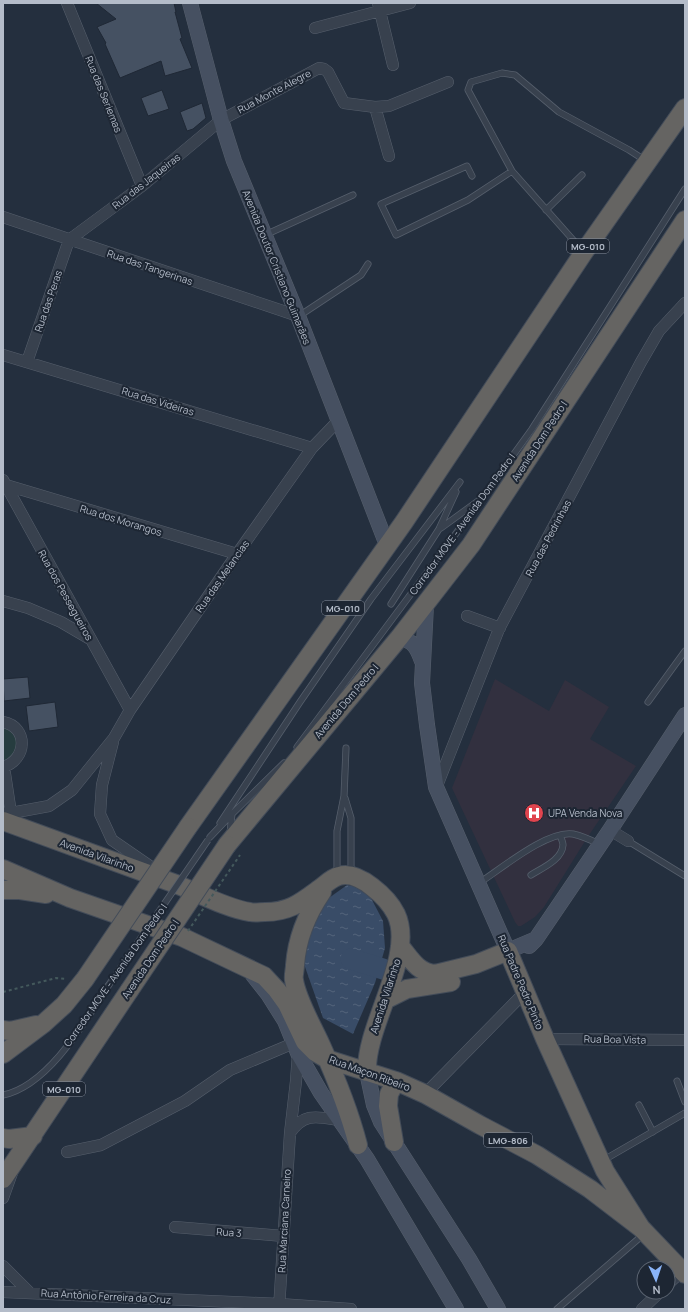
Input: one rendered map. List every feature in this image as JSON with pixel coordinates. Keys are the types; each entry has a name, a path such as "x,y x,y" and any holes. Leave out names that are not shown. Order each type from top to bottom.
{"highway":[{"name":"MG-010","path":"3,1054 43,1024 64,1004 85,979 188,827 400,527 584,252 685,108"},
{"name":"Avenida Dom Pedro I","path":"3,1179 129,991 232,848 426,605 471,545 685,220"},
{"name":"Avenida Vilarinho","path":"6,816 229,906 250,912 278,912 295,907 339,878 372,886 386,900 396,915 400,930 400,946 393,975 370,1043 366,1063 367,1072"},
{"path":"3,868 70,898 182,937 247,968"},
{"path":"339,878 310,910 296,953 294,980 298,996 346,1105 358,1145"},
{"path":"3,890 20,890 70,898"},
{"path":"400,946 420,970 429,974 435,974 510,957"},
{"path":"385,1000 407,989 438,985 463,979 510,957"},
{"name":"Rua Padre Pedro Pinto","path":"510,957 545,1039 603,1167 644,1231 684,1271"},
{"name":"Rua Maçon Ribeiro","path":"247,968 264,976 277,990 288,1004 305,1042 314,1052 327,1059 396,1081 425,1094 537,1155 590,1189 644,1231"},
{"path":"3,1030 10,1031 43,1024"},
{"path":"394,1142 388,1106 389,1094 396,1081"},
{"path":"3,1138 9,1139 33,1136"},
{"path":"590,1189 602,1181 603,1167"}],"main road":[{"name":"Avenida Doutor Cristiano Guimarães","path":"190,3 221,120 234,161 298,316 387,545"},
{"path":"380,527 391,530 400,527"},
{"name":"Rua Padre Pedro Pinto","path":"426,605 422,683 436,787 510,957"},
{"path":"399,638 412,642 423,662"},
{"path":"510,957 536,939 683,723"},
{"path":"247,968 268,994 285,1020 296,1048 321,1093 358,1145 456,1309"},
{"name":"Avenida Vilarinho","path":"367,1072 374,1105 381,1122 469,1260 498,1309"}],"street":[{"name":"Rua das Seriemas","path":"67,3 142,186"},
{"path":"315,28 379,7 410,3"},
{"path":"379,7 393,65"},
{"name":"Rua Monte Alegre","path":"221,120 319,68 328,72 344,103 375,107 389,106 448,82"},
{"path":"375,107 389,156"},
{"name":"Rua das Jaqueiras","path":"69,240 142,186 221,120"},
{"name":"Rua das Tangerinas","path":"3,217 298,316"},
{"name":"Rua das Peras","path":"27,362 69,240"},
{"name":"Rua das Pedrinhas","path":"436,787 500,628 641,362 659,331 685,303"},
{"name":"Rua das Videiras","path":"3,355 312,448"},
{"name":"Rua das Melancias","path":"6,816 49,806 72,790 114,738 130,710 312,448 338,422"},
{"name":"Rua dos Morangos","path":"4,483 237,554"},
{"name":"Rua dos Pessegueiros","path":"4,483 130,710"},
{"path":"3,601 28,608 61,622 90,639"},
{"path":"467,616 500,628"},
{"path":"3,722 13,726 18,731 22,743 19,756 10,765 3,767 6,816"},
{"name":"Rua das Melancias","path":"114,738 102,785 100,814 112,840 177,885"},
{"path":"610,830 628,840"},
{"path":"425,1094 525,992"},
{"name":"Rua Boa Vista","path":"545,1039 685,1040"},
{"path":"68,1152 101,1145 185,1101 230,1070 296,1048"},
{"name":"Rua Marciana Carneiro","path":"280,1307 290,1133 296,1081 296,1048"},
{"path":"290,1133 296,1124 306,1118 316,1117 339,1120"},
{"path":"3,1198 17,1160"},
{"name":"Rua 3","path":"175,1227 283,1236"},
{"name":"Rua Antônio Ferreira da Cruz","path":"3,1266 30,1293"},
{"path":"676,1278 684,1271"},
{"name":"Rua Antônio Ferreira da Cruz","path":"3,1292 280,1307 351,1309"},
{"path":"642,1309 652,1300"}],"lane":[{"path":"584,252 512,171 468,90 471,82 502,73 515,75 559,112 648,162"},
{"path":"472,176 468,166 381,204 396,234 468,200 512,171"},
{"path":"546,210 582,175"},
{"name":"Corredor MOVE - Avenida Dom Pedro I","path":"293,753 483,497 532,428 685,189"},
{"path":"265,235 353,195"},
{"path":"298,316 361,275 368,264"},
{"name":"Corredor MOVE - Avenida Dom Pedro I","path":"3,1095 25,1087 51,1066 81,1028 371,599 460,482 439,529 391,604"},
{"path":"439,529 483,497"},
{"path":"648,702 685,651"},
{"path":"339,878 338,831 344,796 346,748"},
{"name":"Corredor MOVE - Avenida Dom Pedro I","path":"209,839 232,814 288,760"},
{"path":"339,878 350,818 344,796"},
{"path":"232,814 232,848"},
{"path":"479,883 529,849 550,838 572,834 587,838 599,845"},
{"path":"531,875 550,863 559,855 563,845 560,835"},
{"path":"628,840 685,876"},
{"path":"677,1081 685,1102"},
{"path":"639,1105 653,1132"},
{"path":"603,1167 653,1132 685,1113"},
{"path":"557,1309 644,1231"}],"path":[{"path":"187,933 232,848"},
{"path":"3,992 56,978"}],"shaded area":[{"name":"UPA Venda Nova","path":"495,679 549,711 565,680 609,707 590,739 636,766 587,838 544,907 535,917 521,926 518,926 515,922 452,788"}],"green space":[{"path":"3,727 11,732 16,739 17,744 12,757 3,762"}],"water":[{"path":"347,885 357,887 371,898 383,921 385,948 375,983 353,1034 323,1018 304,964 310,928 322,903"}],"building":[{"path":"96,3 174,3 182,38 180,39 192,68 165,76 161,61 120,78 105,44 106,43 97,27 116,19"},
{"path":"162,90 169,109 148,116 141,98"},
{"path":"202,103 206,118 193,129 187,131 180,112"},
{"path":"28,677 30,698 4,701 3,679"},
{"path":"55,702 58,727 29,731 26,706"}],"waterway":[{"path":"351,959 383,969"}],"place":[{"name":"UPA Venda Nova","path":"534,813"}]}
